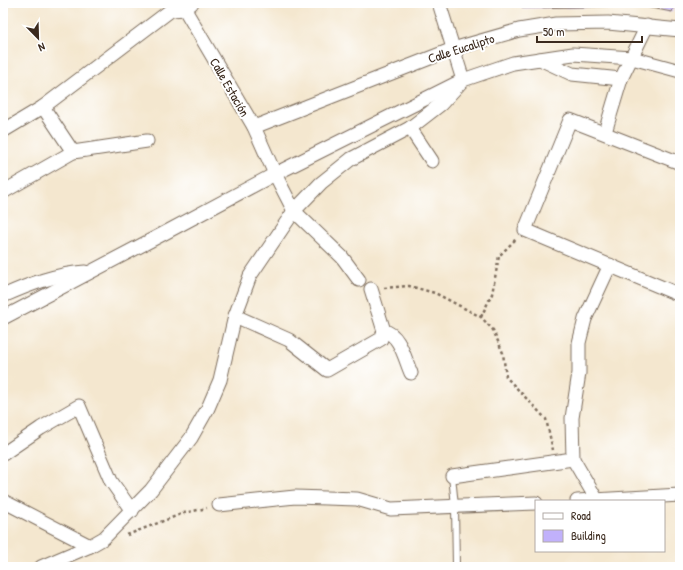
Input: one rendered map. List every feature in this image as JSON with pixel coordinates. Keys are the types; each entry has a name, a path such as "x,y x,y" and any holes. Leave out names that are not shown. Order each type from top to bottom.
{"street":[{"path":"439,3 463,80"},
{"path":"3,130 42,107 180,6"},
{"name":"Calle Estación","path":"180,6 254,127 275,174 294,211 342,257 359,280"},
{"name":"Calle Eucalipto","path":"254,127 453,49 519,30 556,24 608,23 680,30"},
{"path":"605,132 621,79 647,26"},
{"path":"3,318 275,174 463,80 513,63 573,54 632,58 680,71"},
{"path":"540,59 572,74 621,79"},
{"path":"41,567 90,546 104,538 151,490 191,438 208,408 220,380 235,316 250,276 294,211 321,183 351,159 410,128 441,104 463,80"},
{"path":"42,107 73,152"},
{"path":"680,163 605,132 570,120 525,230 680,295"},
{"path":"410,128 432,161"},
{"path":"3,192 73,152 148,141"},
{"path":"610,265 585,319 580,343 580,373 572,418 573,459 597,500 680,495"},
{"path":"3,296 48,278 70,273 91,272"},
{"path":"371,290 384,332"},
{"path":"235,316 289,340 327,370 380,338 384,332"},
{"path":"384,332 388,332 395,338 411,373"},
{"path":"3,454 41,428 79,406 111,481 132,511"},
{"path":"452,476 573,459"},
{"path":"219,505 295,497 357,499 391,509 535,503"},
{"path":"3,501 90,546"}],"lane":[{"path":"452,476 455,506 456,567"}],"path":[{"path":"481,317 492,294 499,256 525,230"},
{"path":"371,290 409,286 434,293 481,317 493,330 496,336 503,353 506,377 546,419 555,461"},
{"path":"127,535 184,513 219,505"}],"building":[{"path":"521,3 675,3 672,12 640,6 523,8"}]}
